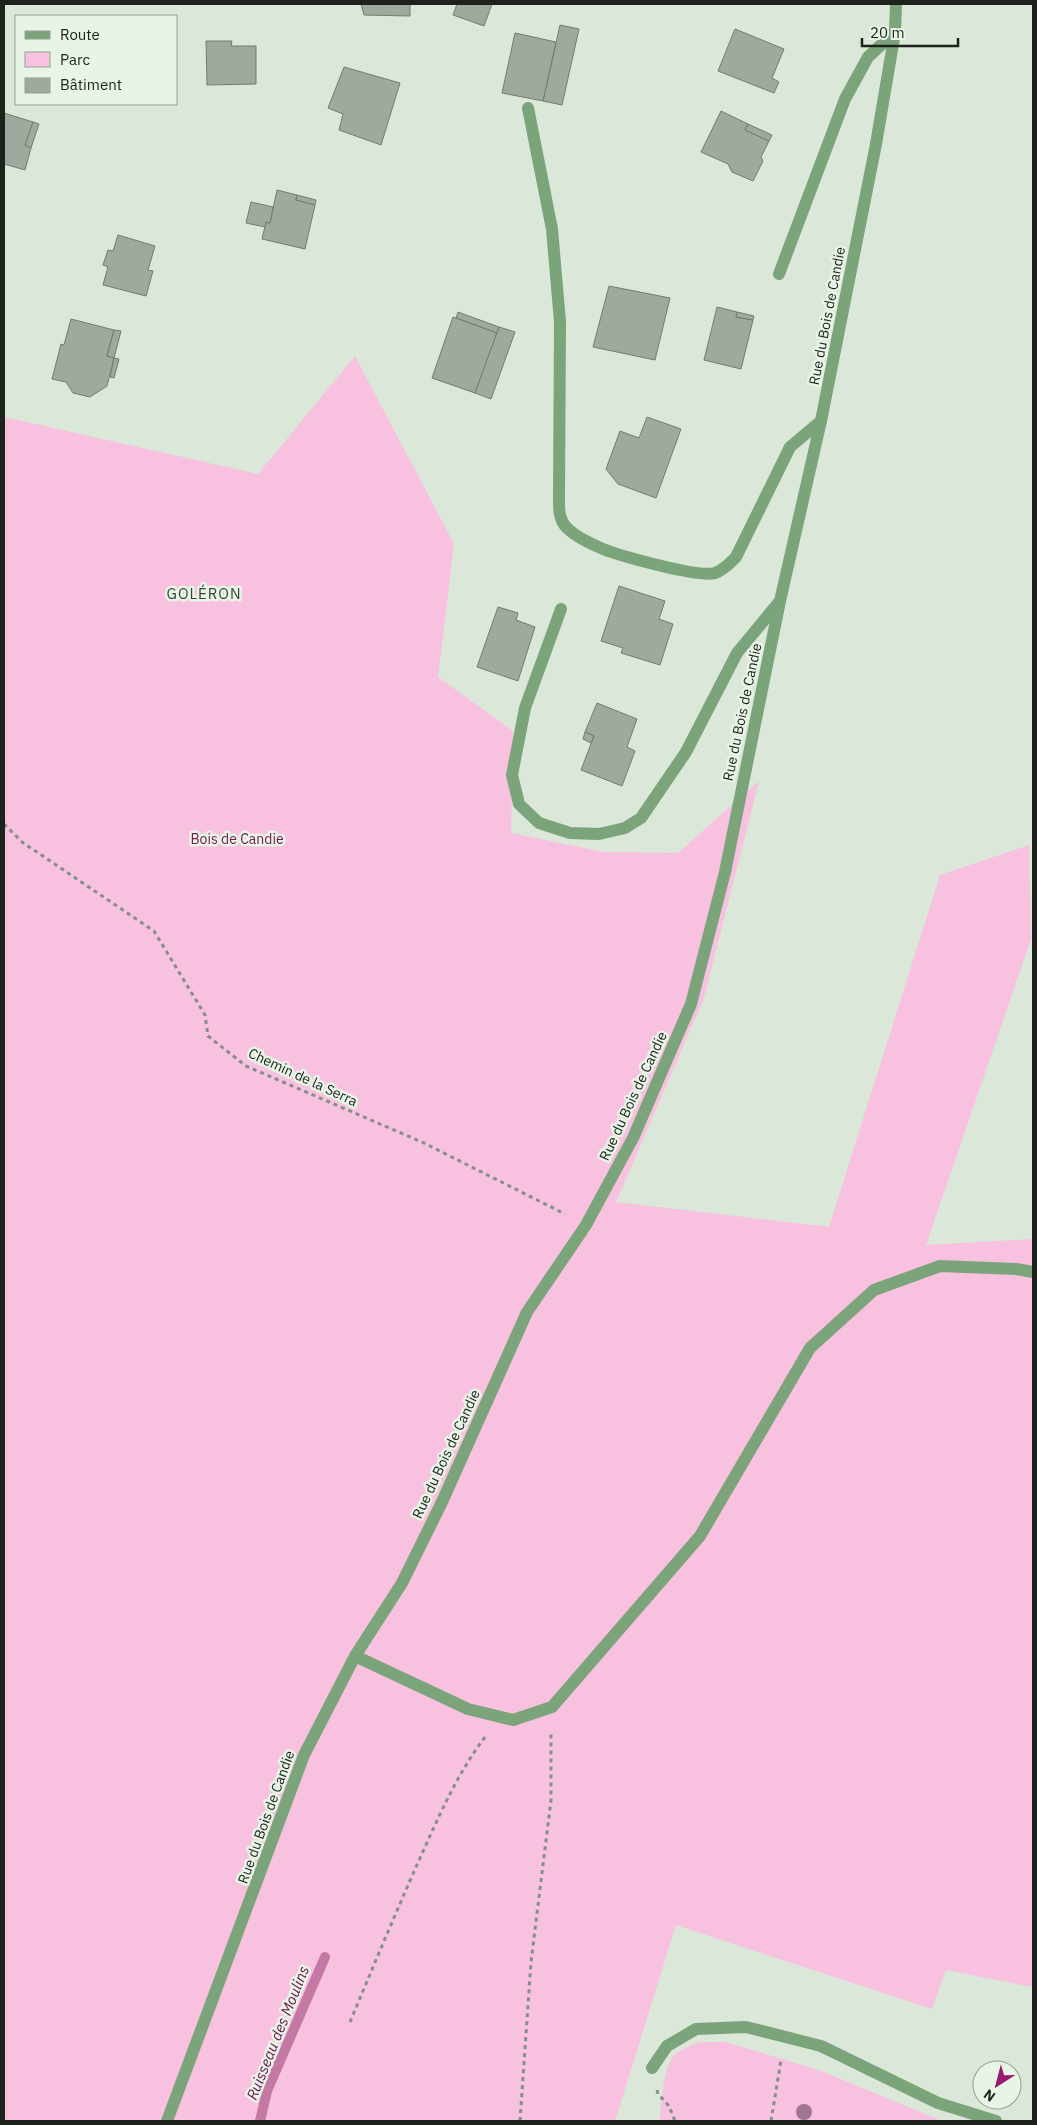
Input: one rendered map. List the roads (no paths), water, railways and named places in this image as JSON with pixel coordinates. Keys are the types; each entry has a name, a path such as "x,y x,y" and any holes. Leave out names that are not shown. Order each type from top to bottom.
{"street":[{"name":"Rue du Bois de Candie","path":"167,2121 304,1755 355,1656 402,1583 442,1502 527,1312 586,1225 633,1138 691,1004 725,872 780,601 821,421 876,144 895,32 896,4"},
{"path":"779,274 845,99 868,57 895,32"},
{"path":"528,108 539,158 554,247 560,322 558,496 560,518 567,528 581,539 603,549 643,561 714,574 727,567 736,557 790,447 821,421"},
{"path":"561,609 526,708 512,774 519,804 539,823 570,832 599,834 625,828 641,818 646,812 686,752 737,653 780,601"},
{"path":"355,1656 468,1709 513,1720 552,1706 700,1536 810,1348 874,1290 940,1266 1016,1269 1033,1272"},
{"path":"652,2068 667,2046 696,2029 746,2027 820,2046 938,2103 996,2121"}],"waterway":[{"name":"Ruisseau des Moulins","path":"260,2121 267,2091 325,1957"}],"district":[{"name":"GOLÉRON","path":"204,594"}],"park label":[{"name":"Bois de Candie","path":"237,839"}]}
